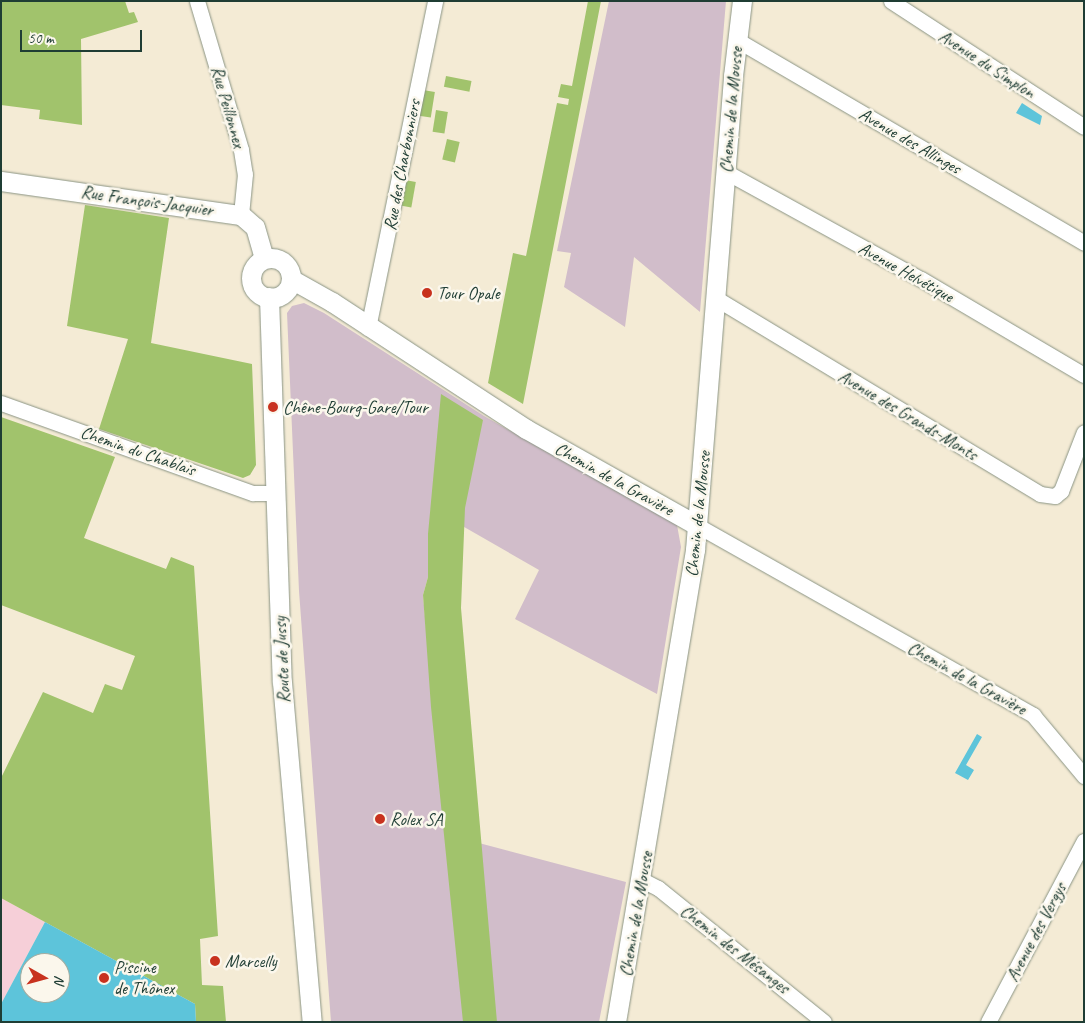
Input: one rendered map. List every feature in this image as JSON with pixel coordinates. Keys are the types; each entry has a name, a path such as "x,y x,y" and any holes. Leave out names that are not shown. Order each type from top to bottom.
{"street":[{"name":"Rue Peillonnex","path":"196,1 242,150 244,174 241,215"},
{"name":"Rue des Charbonniers","path":"368,328 435,1"},
{"name":"Chemin de la Mousse","path":"616,1022 641,887 698,526 737,40 742,1"},
{"name":"Avenue du Simplon","path":"891,1 1084,127"},
{"name":"Avenue des Allinges","path":"737,40 1084,243"},
{"name":"Avenue Helvétique","path":"726,172 921,279 1084,375"},
{"name":"Rue François-Jacquier","path":"1,181 241,215"},
{"path":"241,215 255,227 264,259"},
{"path":"264,259 280,260 290,272 291,279 284,293 269,297 256,290 252,284 253,269 264,259"},
{"name":"Chemin de la Gravière","path":"291,279 332,302 368,328 526,428 1033,715 1084,776"},
{"name":"Route de Jussy","path":"269,297 282,682 298,898 312,1022"},
{"name":"Avenue des Grands-Monts","path":"717,299 1040,494 1058,494 1080,461"},
{"name":"Chemin du Chablais","path":"1,403 254,493 275,493"},
{"path":"1080,461 1084,432"},
{"name":"Avenue des Vergys","path":"988,1022 1084,842"},
{"name":"Chemin des Mésanges","path":"641,887 658,888 824,1022"}],"shaded area":[{"path":"609,1 726,1 700,312 634,257 625,327 564,287 571,253 557,251"},
{"path":"304,303 324,313 484,416 677,525 681,547 657,694 515,619 539,570 431,508 428,577 423,595 445,834 626,882 599,1022 331,1022 299,591 287,313 292,306"},
{"path":"1,898 45,922 28,953 20,953 20,969 1,1004"}],"green space":[{"path":"1,1 125,1 129,13 134,12 138,22 81,39 82,125 39,119 40,110 1,105"},
{"path":"588,1 601,1 523,404 488,383 513,253 526,256 557,103 568,105 569,99 558,97 561,84 572,86"},
{"path":"446,76 472,81 469,92 444,87"},
{"path":"423,90 435,92 431,118 419,116"},
{"path":"436,110 448,112 444,134 433,132"},
{"path":"447,139 460,142 455,162 442,159"},
{"path":"405,180 416,182 411,208 400,206"},
{"path":"85,205 169,218 151,343 252,364 256,465 250,475 243,478 99,429 128,339 67,326"},
{"path":"441,394 483,420 465,508 461,608 497,1022 463,1022 431,707 423,595 428,577 428,534"},
{"path":"1,417 115,457 84,538 166,569 171,557 194,566 218,936 200,939 202,985 223,986 226,1022 196,1022 195,1004 1,898 1,778 43,692 93,713 105,684 122,690 135,656 1,605"}],"water":[{"path":"1022,103 1042,116 1040,125 1016,113"},
{"path":"977,734 982,737 966,765 974,770 968,780 955,773"},
{"name":"Piscine de Thônex","path":"45,922 195,1004 196,1022 1,1022 1,1004 20,969 20,1003 70,1003 70,953 28,953"}],"place":[{"name":"Tour Opale","path":"427,293"},
{"name":"Chêne-Bourg-Gare/Tour","path":"273,407"},
{"name":"Rolex SA","path":"380,819"},
{"name":"Marcelly","path":"215,961"},
{"name":"Piscine de Thônex","path":"104,978"}]}
